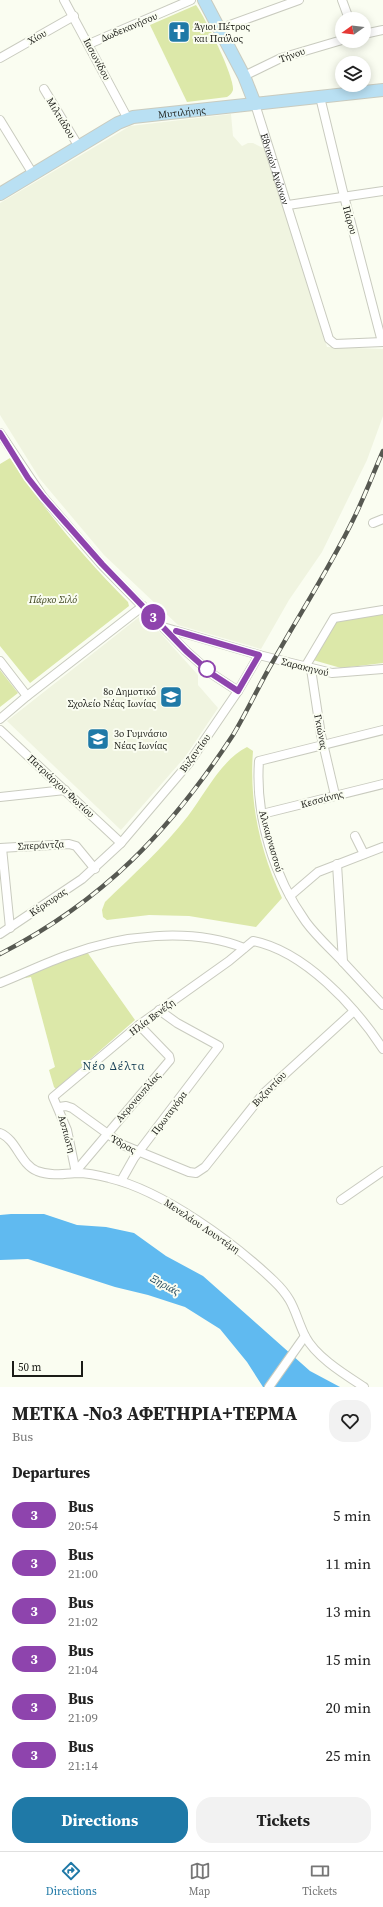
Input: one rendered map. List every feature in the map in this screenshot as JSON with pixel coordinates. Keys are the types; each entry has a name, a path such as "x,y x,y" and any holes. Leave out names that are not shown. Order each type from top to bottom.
{"street":[{"name":"Ιασωνίδου","path":"64,0 74,16 128,119"},
{"name":"Δωδεκανήσου","path":"89,44 191,0"},
{"name":"Εθνικών Αγώνων","path":"204,0 244,76 288,205 329,339 332,343 340,344 383,342"},
{"path":"219,29 298,0"},
{"path":"342,0 346,12"},
{"name":"Χίου","path":"0,58 74,16"},
{"path":"371,33 383,30"},
{"name":"Τήνου","path":"244,76 281,58 335,42"},
{"name":"Μιλτιάδου","path":"44,89 78,147"},
{"name":"Μυτιλήνης","path":"0,194 128,119 145,115 383,90"},
{"name":"Πάρου","path":"320,97 344,196 383,342"},
{"path":"0,120 33,174"},
{"path":"288,205 383,191"},
{"path":"0,433 28,478 97,560 197,661 238,691"},
{"path":"373,523 383,519"},
{"path":"0,719 143,606"},
{"path":"308,668 334,618 383,610"},
{"name":"Σαρακηνού","path":"162,626 259,655 336,674 383,669"},
{"name":"Βυζαντίου","path":"95,869 121,843 189,763 238,691 259,655"},
{"path":"0,661 28,696"},
{"name":"Γκιώνας","path":"308,668 323,745 335,795"},
{"name":"Πατριάρχου Φωτίου","path":"0,730 121,843"},
{"path":"323,745 383,730"},
{"name":"Αλικαρνασσού","path":"323,745 259,761 262,814 272,856 290,896 314,932 383,1005"},
{"name":"Κεσσάνης","path":"262,814 383,784"},
{"path":"0,796 66,790"},
{"path":"355,836 364,854"},
{"name":"Σπεράντζα","path":"1,848 68,844 76,846 95,869"},
{"path":"290,896 314,875 337,864 383,847"},
{"path":"1,848 10,928"},
{"path":"337,864 343,962"},
{"name":"Κέρκυρας","path":"0,934 95,869"},
{"path":"0,983 86,949 157,936 206,938 244,948"},
{"name":"Ηλία Βενέζη","path":"54,1097 159,1010 253,941 278,948 299,961 322,980 354,1011"},
{"name":"Πρωταγόρα","path":"121,1181 139,1152 219,1046 177,1023 159,1010"},
{"path":"354,1011 383,1049"},
{"name":"Βυζαντίου","path":"193,1173 205,1167 263,1094 354,1011"},
{"name":"Ακροναυπλίας","path":"76,1172 106,1134 170,1060 169,1056 139,1026"},
{"name":"Ασπιώτη","path":"54,1097 67,1130 76,1172"},
{"name":"Ύδρας","path":"59,1108 66,1106 72,1108 106,1134 139,1152 193,1173"},
{"name":"Μενελάου Λουντέμη","path":"0,1133 8,1139 24,1160 36,1171 50,1174 76,1172 121,1181 148,1192 177,1208 252,1262 280,1286 290,1299 305,1336 327,1360 364,1387"},
{"path":"341,1200 383,1171"},
{"path":"269,1387 292,1352 305,1336"}],"shaded area":[{"path":"231,114 233,136 242,146 248,143 253,143 265,149 327,347 383,349 383,416 367,460 322,552 289,600 261,649 178,625 104,555 40,479 0,415 0,203 130,126"},
{"name":"3ο Γυμνάσιο Νέας Ιωνίας","path":"143,614 198,675 198,685 218,708 185,757 121,830 7,721"}],"green space":[{"path":"196,5 212,33 224,60 229,72 233,90 227,97 187,102 150,25"},
{"name":"Πάρκο Σιλό","path":"10,458 65,533 128,602 129,606 30,683 0,646 0,464"},
{"path":"383,613 383,663 341,668 313,660 335,620"},
{"path":"0,670 18,693 0,707"},
{"path":"247,747 253,751 253,789 262,845 282,898 256,927 189,916 149,915 107,920 103,917 102,910 105,902 148,861 168,839 188,816 214,778 229,760"},
{"path":"87,952 135,1020 56,1089 49,1070 55,1067 31,977 25,978 26,973"}],"water":[{"name":"Ξηριάς","path":"44,1214 77,1225 106,1227 134,1233 166,1256 203,1276 310,1371 340,1387 263,1387 247,1362 220,1329 185,1307 148,1295 115,1287 28,1259 0,1260 0,1215"}],"railway":[{"path":"0,954 37,933 71,911 132,861 159,833 209,770 233,735 344,538 383,451"}],"bus line":[{"name":"3","path":"0,433 28,478 68,526 114,577 174,639 212,674 238,691 259,655 176,631"}],"place":[{"name":"Άγιοι Πέτρος και Παύλος","path":"179,32"},
{"name":"8ο Δημοτικό Σχολείο Νέας Ιωνίας","path":"171,697"},
{"name":"3ο Γυμνάσιο Νέας Ιωνίας","path":"98,739"}],"district":[{"name":"Νέο Δέλτα","path":"114,1066"}]}
